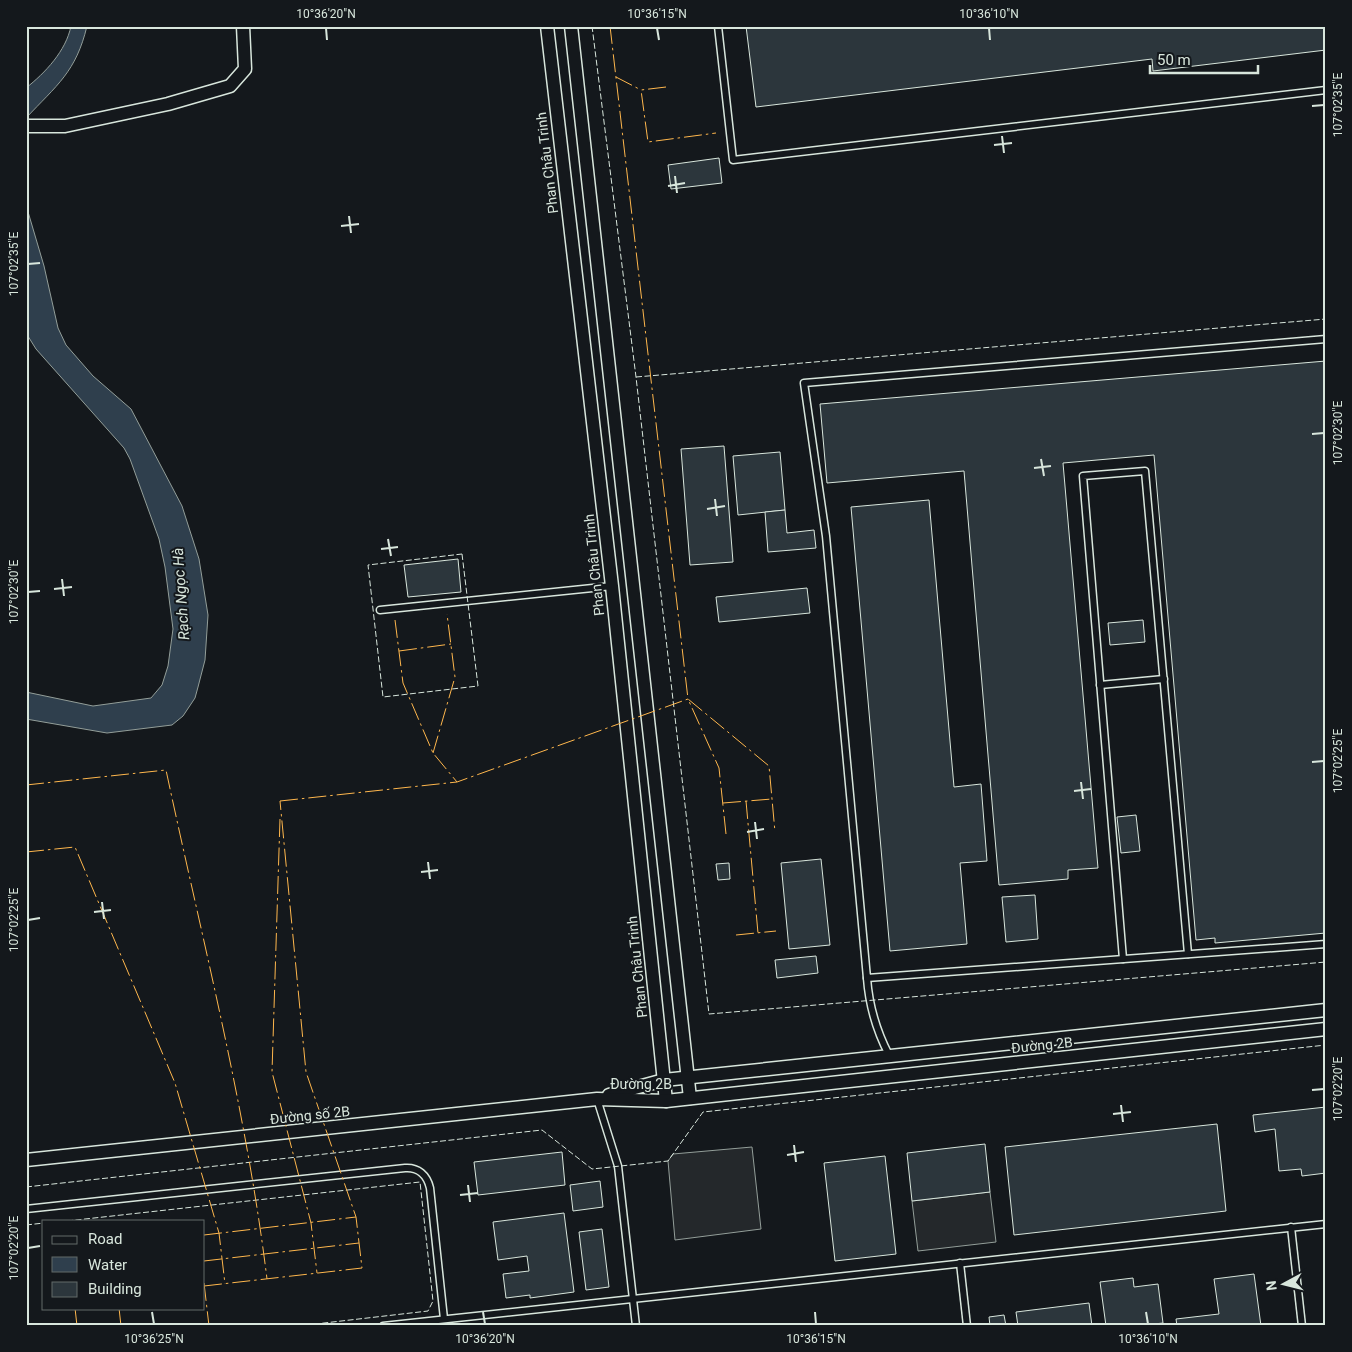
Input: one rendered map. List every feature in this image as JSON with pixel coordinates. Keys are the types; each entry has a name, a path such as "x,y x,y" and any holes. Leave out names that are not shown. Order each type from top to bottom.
{"street":[{"path":"26,126 65,126 168,104 230,86 245,69 243,26"},
{"name":"Phan Châu Trinh","path":"547,26 612,586 666,1101"},
{"path":"571,26 690,1098"},
{"name":"Đường 2B","path":"597,1099 664,1080 1326,1010"},
{"name":"Đường 2B","path":"597,1099 666,1101 1326,1030"},
{"name":"Đường số 2B","path":"26,1160 597,1099"}],"lane":[{"path":"718,26 733,160 1326,90"},
{"path":"889,1055 881,1041 871,1010 827,544 804,383 1326,339"},
{"path":"1123,959 1083,476 1145,470 1188,954"},
{"path":"380,610 612,586"},
{"path":"1100,685 1164,679"},
{"path":"867,978 1326,944"},
{"path":"597,1099 618,1166 636,1326"},
{"path":"26,1210 405,1168 415,1169 426,1178 430,1188 444,1319"},
{"path":"383,1326 1326,1224"},
{"path":"1291,1227 1302,1326"},
{"path":"960,1263 967,1326"}],"shaded area":[{"path":"752,1147 761,1229 675,1240 668,1161 673,1154"},
{"path":"990,1192 996,1242 918,1251 912,1201"}],"water":[{"path":"71,26 87,26 77,55 71,67 56,87 26,118 26,88 40,76 60,53"},
{"name":"Rạch Ngọc Hà","path":"26,205 44,266 58,328 66,345 93,376 131,409 182,506 199,559 208,615 205,660 195,698 183,716 172,725 107,733 26,719 26,692 93,706 151,698 162,685 168,666 173,629 165,567 159,539 130,459 124,448 36,349 26,333"}],"building":[{"path":"746,26 1326,26 1326,50 1153,71 1152,59 756,107"},
{"path":"719,158 722,183 671,189 668,165"},
{"path":"1326,361 1326,933 1215,943 1215,938 1196,940 1154,455 1063,463 1098,868 1068,870 1068,879 999,885 964,471 827,483 820,404"},
{"path":"724,446 733,562 690,565 681,449"},
{"path":"780,452 785,510 738,515 733,456"},
{"path":"929,500 954,787 981,784 987,861 960,863 967,944 890,951 851,507"},
{"path":"785,510 787,533 814,530 816,548 768,552 765,512"},
{"path":"458,559 461,592 408,597 404,565"},
{"path":"807,588 810,613 719,622 716,597"},
{"path":"1143,620 1145,642 1110,645 1108,623"},
{"path":"1136,815 1140,851 1121,853 1117,817"},
{"path":"821,859 830,945 789,949 781,863"},
{"path":"729,863 730,879 718,880 716,864"},
{"path":"1035,895 1038,939 1006,942 1002,897"},
{"path":"816,956 818,973 777,978 775,960"},
{"path":"1326,1107 1326,1173 1302,1176 1301,1169 1279,1171 1275,1129 1255,1132 1253,1115"},
{"path":"1217,1124 1226,1211 1014,1235 1005,1147"},
{"path":"985,1144 990,1192 912,1201 907,1153"},
{"path":"562,1152 565,1185 478,1195 474,1162"},
{"path":"885,1156 896,1254 835,1261 824,1163"},
{"path":"600,1181 603,1207 573,1211 570,1185"},
{"path":"564,1213 574,1292 530,1298 530,1295 506,1298 503,1274 529,1271 527,1256 498,1260 493,1222"},
{"path":"602,1229 609,1287 586,1290 579,1232"},
{"path":"1254,1274 1261,1326 1177,1326 1176,1319 1219,1314 1214,1279"},
{"path":"1133,1278 1134,1287 1158,1284 1163,1323 1137,1326 1106,1326 1100,1282"},
{"path":"1089,1303 1092,1326 1018,1326 1016,1312"},
{"path":"1004,1315 1006,1326 990,1326 989,1317"}],"fence":[{"path":"592,26 636,377 709,1014 1326,962"},
{"path":"636,377 1326,319"},
{"path":"462,554 478,686 383,697 368,565 462,554"},
{"path":"26,1187 542,1130 592,1169 668,1161 703,1112 1326,1045"},
{"path":"76,1220 420,1182 433,1301 428,1311 298,1326"},
{"path":"26,1225 42,1223"}],"power":[{"path":"280,801 457,782 688,699 610,26"},
{"path":"616,77 641,90"},
{"path":"666,87 641,90 648,142 716,133"},
{"path":"433,753 455,677 447,614"},
{"path":"395,620 403,683 433,753 457,782"},
{"path":"399,651 451,644"},
{"path":"726,834 719,768 688,699 769,766 775,832"},
{"path":"26,785 166,770 235,1087 258,1215 267,1279"},
{"path":"723,803 772,799"},
{"path":"205,1286 362,1268 356,1217 306,1072 280,801"},
{"path":"746,801 758,933"},
{"path":"280,819 272,1072 311,1223 317,1273"},
{"path":"26,852 75,847 175,1083 219,1233 225,1284"},
{"path":"736,935 776,931"},
{"path":"205,1235 356,1217"},
{"path":"205,1261 359,1243"},
{"path":"205,1292 209,1326"},
{"path":"75,1310 77,1326"},
{"path":"119,1310 121,1326"}]}
